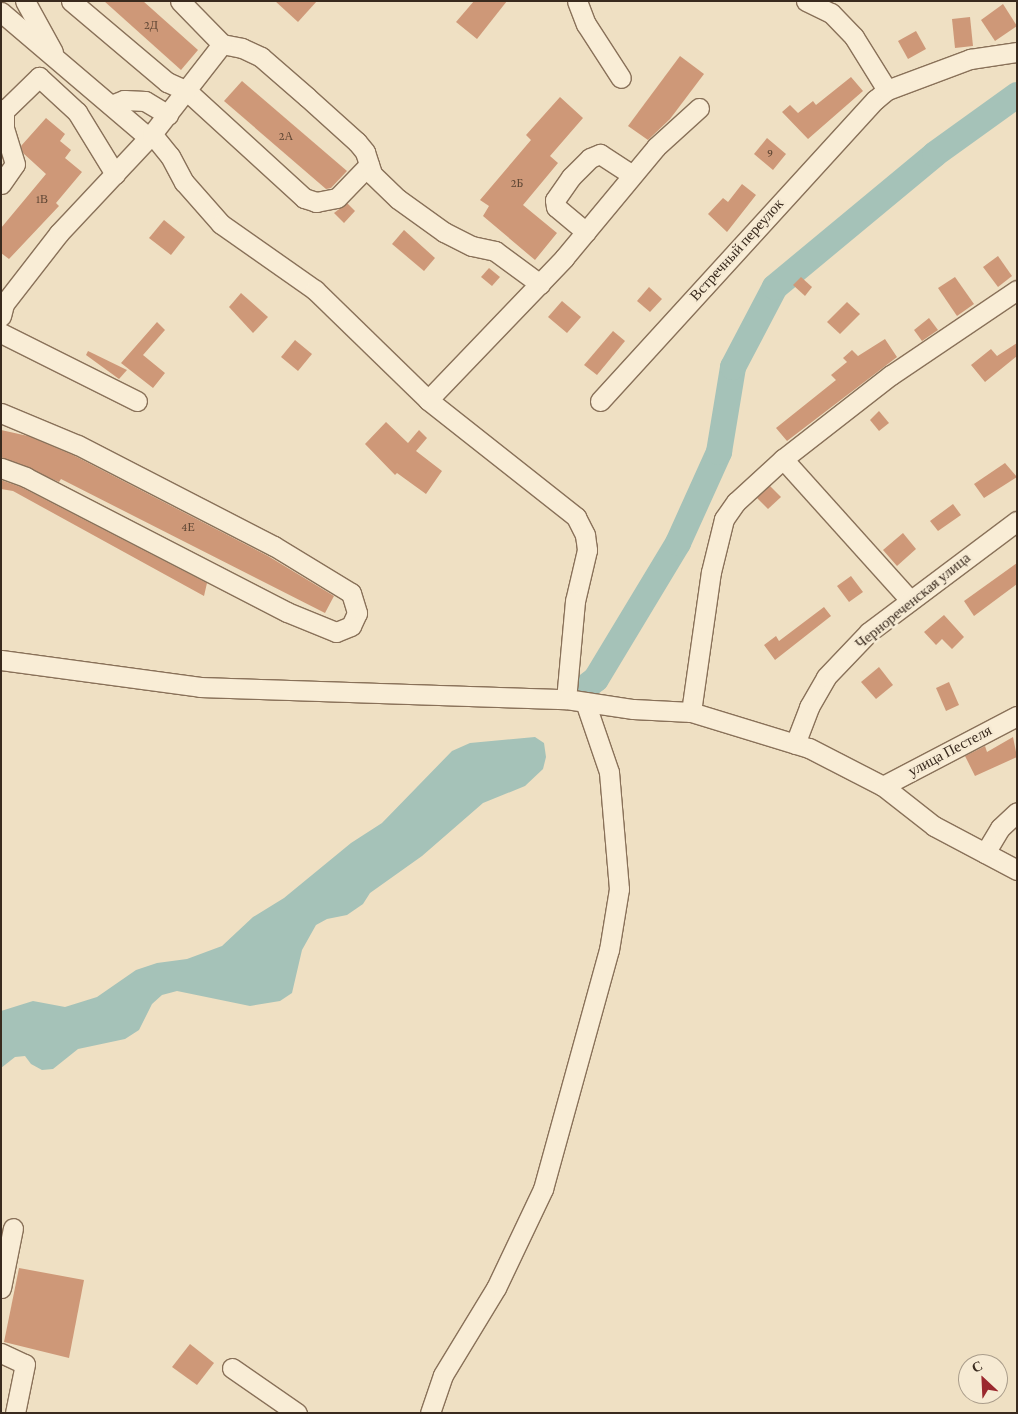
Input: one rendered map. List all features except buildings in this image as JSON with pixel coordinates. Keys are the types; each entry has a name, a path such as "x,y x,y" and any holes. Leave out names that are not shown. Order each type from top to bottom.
{"street":[{"path":"25,1 43,30 54,56"},
{"path":"71,1 167,82 187,91 304,198 316,202 338,198 369,165"},
{"path":"180,1 222,44 242,48 261,57 358,142 365,152 369,165 379,183 444,232 472,246 495,251 540,284"},
{"path":"577,1 586,24 621,78"},
{"path":"806,1 831,13 854,37 881,95 970,59 1017,52"},
{"path":"1,12 111,105 151,136 170,156 184,182 222,224 315,290 428,400 576,517 585,535 587,550 574,602 566,699"},
{"path":"2,308 59,233 151,136 222,44"},
{"path":"1,184 15,164 4,128 3,110 39,77 54,56"},
{"path":"39,77 76,112 115,174"},
{"name":"Встречный переулок","path":"600,401 881,95"},
{"path":"111,105 124,100 145,101 168,115"},
{"path":"428,400 540,284 586,232 632,175 699,108"},
{"path":"586,232 556,207 555,200 571,177 590,158 600,154 632,175"},
{"path":"690,712 711,572 724,519 750,488 783,459 892,375 1017,290"},
{"path":"1,333 137,401"},
{"path":"1,413 78,445 274,546 351,593 357,613 351,626 336,632 287,612 26,477 1,468"},
{"path":"783,459 910,600"},
{"name":"Чернореченская улица","path":"795,744 809,707 826,677 869,632 1017,521"},
{"path":"1,660 200,687 566,699 690,712 809,748 883,786 934,826 1017,870"},
{"path":"430,1413 443,1374 496,1288 543,1189 610,950 619,889 609,772 585,702"},
{"name":"улица Пестеля","path":"883,786 1017,716"},
{"path":"985,852 1000,828 1017,812"},
{"path":"1,1288 13,1228"},
{"path":"1,1353 25,1364 15,1413"},
{"path":"232,1368 297,1413"}],"water":[{"path":"535,737 544,743 546,757 543,769 525,786 483,803 422,856 370,893 363,904 347,915 327,919 316,925 302,950 292,993 280,1001 250,1006 177,991 162,995 152,1004 139,1030 125,1039 78,1049 53,1069 42,1070 31,1064 25,1056 15,1057 1,1068 1,1011 33,1001 65,1007 97,997 136,970 157,963 187,959 222,946 253,917 284,898 351,843 382,823 452,751 470,743"}],"waterway":[{"path":"587,686 596,679 678,543 719,452 733,367 775,287 935,154 1017,95"}]}
